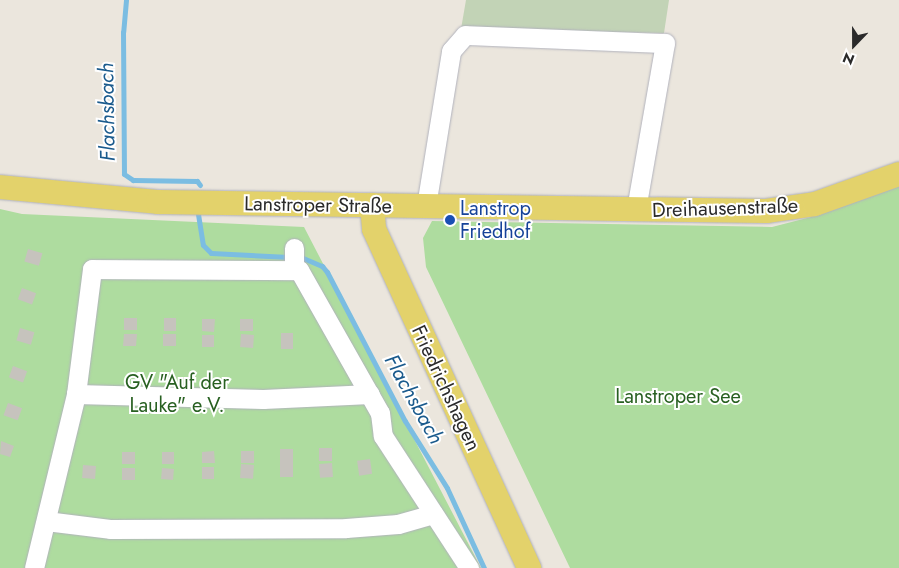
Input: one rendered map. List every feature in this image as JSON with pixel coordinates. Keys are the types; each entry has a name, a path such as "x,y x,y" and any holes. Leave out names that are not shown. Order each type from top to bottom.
{"main road":[{"name":"Dreihausenstraße","path":"636,210 796,208 899,174"},
{"name":"Lanstroper Straße","path":"0,187 158,202 636,210"},
{"name":"Friedrichshagen","path":"372,205 374,229 529,568"}],"lane":[{"path":"426,206 452,51 465,35 665,43 636,210"},
{"path":"294,248 294,270"},
{"path":"34,568 76,394 92,269 299,270 380,413 383,436 469,568"},
{"path":"76,394 263,399 370,394"},
{"path":"46,520 110,529 346,528 398,524 434,514"}],"green space":[{"path":"466,0 669,0 664,33 461,29"},
{"name":"Lanstroper See","path":"899,182 899,568 570,568 426,267 423,238 432,221 772,227 811,217"},
{"name":"GV \"Auf der Lauke\" e.V.","path":"0,209 22,214 304,227 481,568 0,568"}],"building":[{"path":"28,249 42,253 39,266 24,261"},
{"path":"22,288 36,293 32,304 18,299"},
{"path":"124,318 137,318 137,330 124,330"},
{"path":"164,318 176,318 176,331 164,331"},
{"path":"202,319 215,319 214,332 202,331"},
{"path":"240,319 253,319 253,331 240,331"},
{"path":"20,328 34,332 31,345 16,340"},
{"path":"281,333 293,333 293,349 281,349"},
{"path":"124,334 137,334 136,346 123,346"},
{"path":"163,334 176,334 176,346 163,346"},
{"path":"241,334 254,335 253,348 240,347"},
{"path":"202,335 214,335 214,347 202,347"},
{"path":"13,366 27,371 23,382 9,377"},
{"path":"8,403 22,408 18,420 4,415"},
{"path":"1,441 14,446 10,457 0,454"},
{"path":"319,448 332,448 332,461 319,461"},
{"path":"280,449 293,449 293,477 280,477"},
{"path":"214,451 215,463 202,463 202,452"},
{"path":"241,451 254,451 254,463 241,463"},
{"path":"122,452 135,452 135,464 122,464"},
{"path":"162,452 174,452 174,464 162,464"},
{"path":"370,459 372,474 359,476 357,461"},
{"path":"332,463 333,477 320,478 319,464"},
{"path":"241,464 254,465 253,479 240,478"},
{"path":"83,465 96,466 95,479 82,478"},
{"path":"202,467 214,467 214,479 202,479"},
{"path":"122,468 135,468 135,480 122,480"},
{"path":"162,468 174,469 173,480 161,479"}],"waterway":[{"name":"Flachsbach","path":"126,0 123,32 124,174 133,180 197,181 200,185"},
{"name":"Flachsbach","path":"198,214 203,245 211,253 289,257"},
{"name":"Flachsbach","path":"303,258 322,266 327,272 405,421 447,488 484,568"}],"place":[{"name":"Lanstrop Friedhof","path":"450,220"}]}
